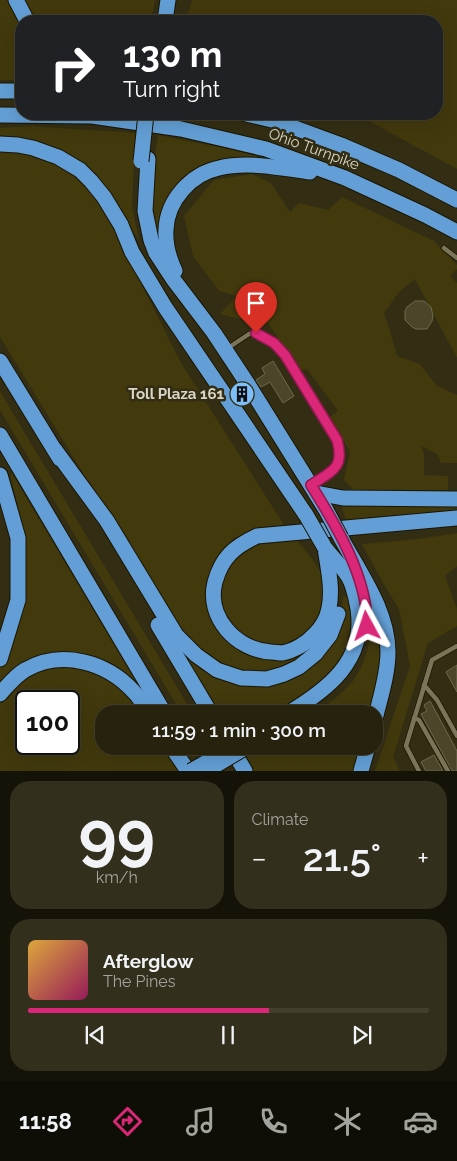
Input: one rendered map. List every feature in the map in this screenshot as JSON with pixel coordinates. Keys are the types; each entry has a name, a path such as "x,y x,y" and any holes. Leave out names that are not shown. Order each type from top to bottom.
{"highway":[{"path":"16,0 24,15"},
{"path":"159,15 160,0"},
{"path":"166,15 168,0"},
{"path":"0,92 15,92"},
{"name":"Ohio Turnpike","path":"0,115 15,115"},
{"name":"Ohio Turnpike","path":"119,120 181,129 266,149 345,178 457,232"},
{"path":"146,120 145,211 151,240 163,265 226,350 313,489 374,597 385,630 388,650 386,670 378,705"},
{"path":"152,120 138,206 143,240 157,272 165,307"},
{"name":"Ohio Turnpike","path":"276,120 390,166 457,200"},
{"path":"0,144 33,148 58,157 80,170 104,197 121,225 132,252 165,307 306,515 325,548 338,575 340,585 338,615 330,635 315,654 299,667 268,679 242,678 217,670 176,635 107,521 55,450"},
{"path":"182,291 166,245 166,229 175,199 198,175 220,167 240,165 278,167 345,178"},
{"path":"0,361 55,450 206,705"},
{"path":"0,435 160,705"},
{"path":"0,475 18,538 18,600 0,659"},
{"path":"313,489 343,498 457,499"},
{"path":"325,548 331,594 329,610 323,625 311,638 297,648 282,653 265,652 249,647 236,639 223,626 214,605 213,590 218,570 230,552 243,542 257,536 273,534 457,518"},
{"path":"301,705 325,689 342,671 354,652 358,636 359,618 353,587 348,575 325,548"},
{"path":"314,705 335,690 353,668 363,649 367,626 367,612 350,554"},
{"path":"0,694 10,682 25,670 40,664 68,660 85,662 115,675 133,691 143,705"},
{"path":"177,755 189,771 217,755"},
{"path":"189,755 199,771"},
{"path":"206,771 233,755"},
{"path":"237,755 245,771"},
{"path":"361,771 365,755"}],"lane":[{"path":"444,248 457,258"},
{"path":"226,350 249,334 256,333 274,343 285,355 337,440 340,451 339,463 335,469 313,489"},
{"path":"419,771 406,746 424,685 432,660 457,646"},
{"path":"424,685 437,700 457,736"},
{"path":"414,718 419,720 448,771"}],"shaded area":[{"path":"0,0 11,0 18,15 15,15 15,80 0,80"},
{"path":"20,0 155,0 152,15 29,15"},
{"path":"192,0 457,0 457,169 367,120 443,120 443,15 188,15"},
{"path":"30,126 137,133 132,207 139,240 95,176 0,139 0,128"},
{"path":"158,135 234,150 275,161 224,160 206,163 195,169 177,185 165,205 158,240 149,200"},
{"path":"0,151 23,152 57,163 87,184 106,214 181,363 286,528 266,528 234,538 215,562 207,585 211,619 223,637 241,651 257,657 325,633 299,662 263,674 222,668 188,639 159,597 0,337"},
{"path":"252,174 271,183 290,212 299,203 328,210 342,197 434,241 457,265 457,269 450,276 457,283 457,358 415,279 399,292 384,313 397,356 420,364 436,385 457,395 457,463 441,463 437,454 421,446 424,454 424,475 448,476 448,490 355,491 344,480 350,452 330,417 338,411 307,369 300,371 260,311 239,319 220,314 237,296 219,291 193,256 184,216 214,180"},
{"path":"0,391 188,705 177,705 0,410"},
{"path":"11,472 144,695 67,656 0,687 0,666 23,537"},
{"path":"457,502 457,514 347,523 342,508 343,505"},
{"path":"457,533 457,566 445,576 457,609 457,626 428,643 393,757 400,771 375,771 380,755 383,755 383,747 410,666 399,609 362,544"},
{"path":"295,538 315,563 323,579 325,598 316,623 304,636 287,645 278,647 267,646 235,633 216,599 225,565 253,543"},
{"path":"350,595 354,615 346,656 331,676 291,705 213,705 180,650 205,667 279,681 340,618 343,597"},
{"path":"367,599 378,617 382,656 375,705 327,705 353,681 360,669 368,647 371,619"},
{"path":"69,666 89,668 112,680 131,697 137,705 95,705 95,755 169,755 178,771 0,771 0,704 16,682 31,673"},
{"path":"245,755 361,755 356,771 254,771"}],"building":[{"path":"415,301 424,301 431,307 433,316 427,329 416,329 405,320 407,307"},
{"path":"273,361 294,396 283,403 270,382 261,387 256,380 265,374 262,368"},
{"path":"457,665 457,692 446,672"},
{"path":"430,701 457,751 457,771 452,771 421,714 427,711 424,705"},
{"path":"434,755 443,771 426,771 421,762"}],"place":[{"name":"Toll Plaza 161","path":"242,394"}],"route":[{"path":"256,333 274,343 285,355 337,440 340,451 339,463 335,469 311,485 350,554 364,598 367,626"}]}
